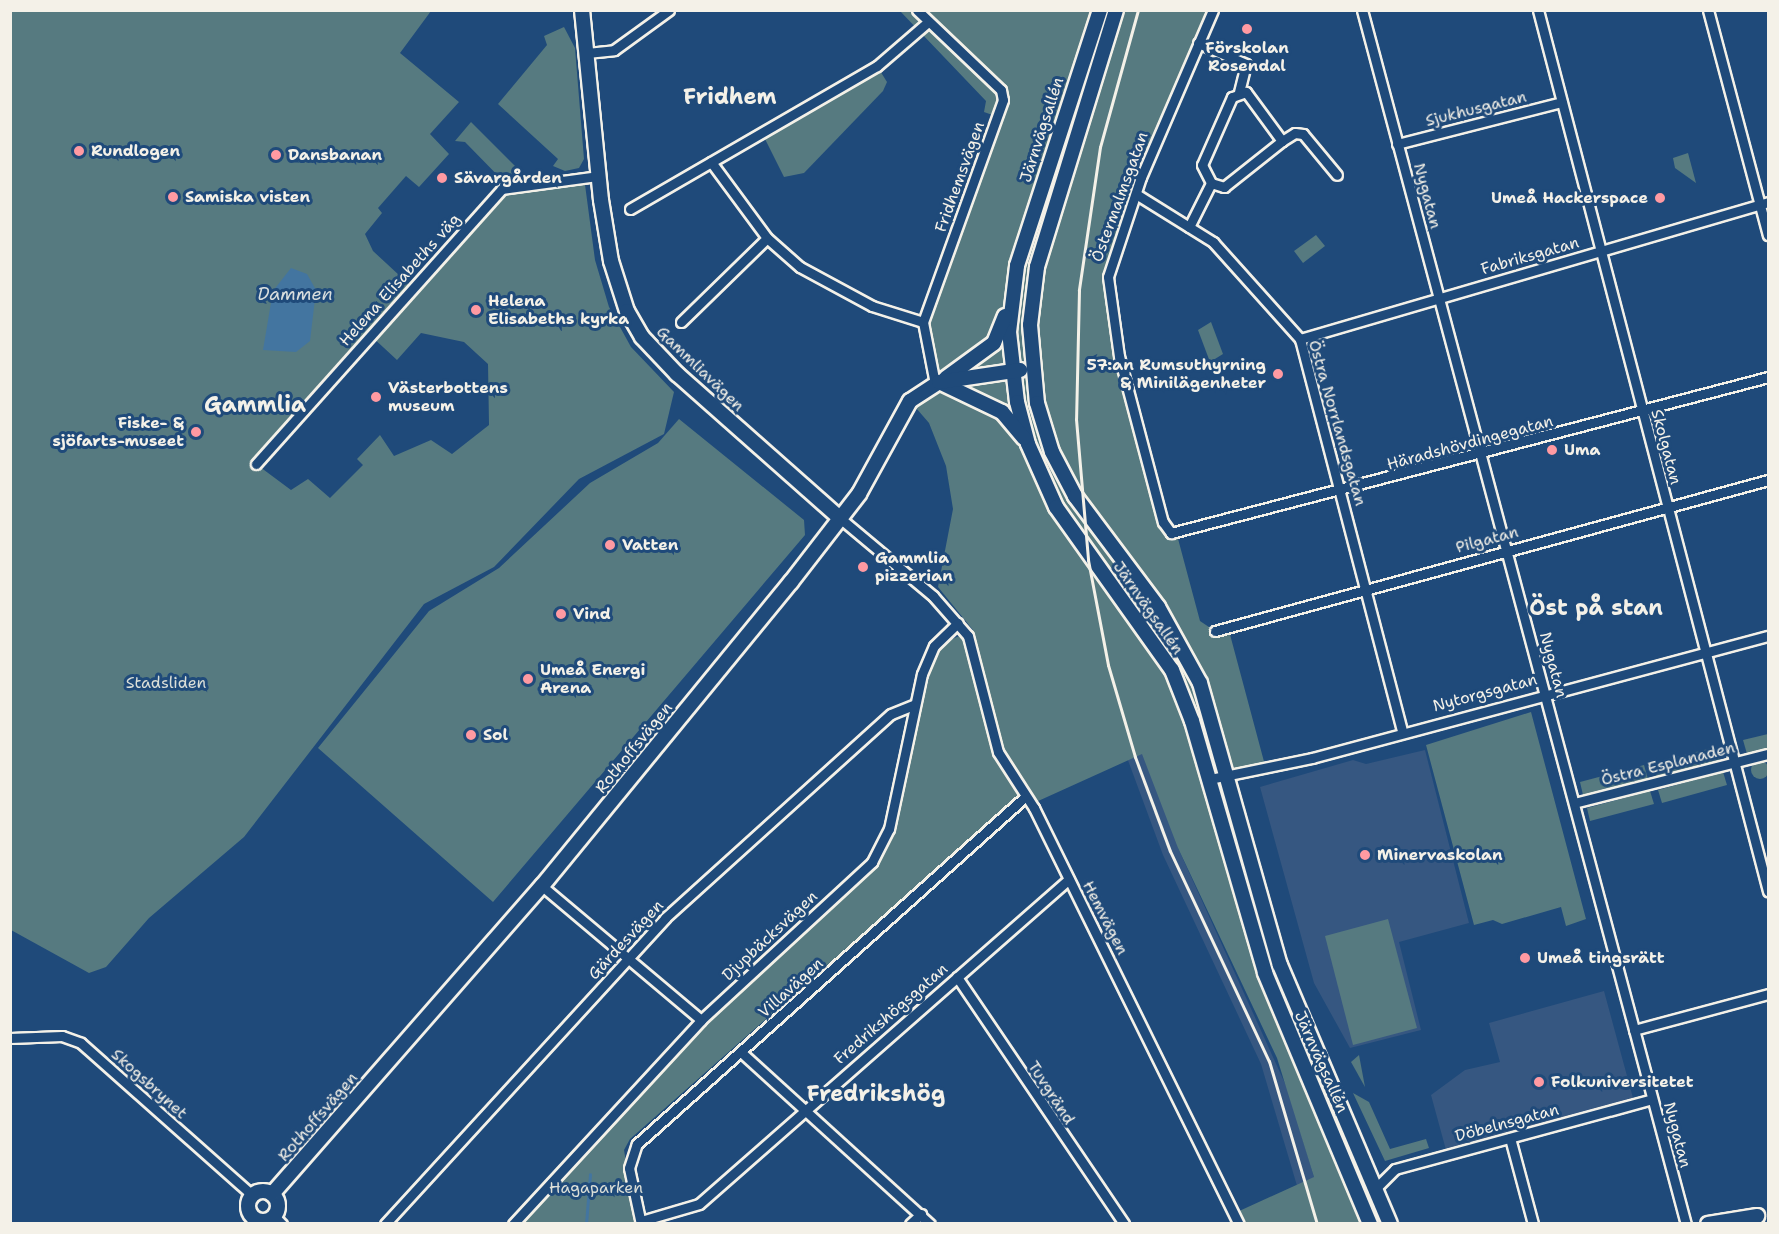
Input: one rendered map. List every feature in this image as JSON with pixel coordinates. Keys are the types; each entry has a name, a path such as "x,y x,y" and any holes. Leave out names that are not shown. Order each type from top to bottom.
{"main road":[{"name":"Gammliavägen","path":"582,10 598,176 611,261 642,337 841,519"},
{"name":"Järnvägsallén","path":"1100,10 1049,160 1011,296 1012,371 1028,444 1056,507 1172,670 1210,779 1265,973 1370,1224"},
{"name":"Järnvägsallén","path":"1116,10 1043,239 1032,306 1031,368 1045,433 1063,475 1183,647 1206,698 1280,965 1377,1186 1390,1224"},
{"name":"Rothoffsvägen","path":"272,1194 542,886 841,519 872,475 900,414 937,383 994,343 1011,296"},
{"path":"937,383 1031,368"},
{"path":"937,383 1002,412 1028,444"},
{"path":"272,1194 279,1206 278,1220 250,1221 248,1208 252,1196 272,1194"},
{"path":"1708,1224 1757,1217"}],"street":[{"path":"586,53 614,50 669,10"},
{"name":"Fridhemsvägen","path":"917,10 1001,90 1003,100 923,322"},
{"name":"Östermalmsgatan","path":"1177,535 1163,522 1119,356 1108,290 1112,255 1213,10"},
{"name":"Nygatan","path":"1362,10 1686,1224"},
{"name":"Skolgatan","path":"1538,10 1598,251 1768,891"},
{"path":"1708,10 1764,203 1768,235"},
{"path":"630,209 877,66 928,22"},
{"path":"1198,43 1246,64 1239,92 1232,97 1202,165 1211,183 1224,187 1295,133 1303,134 1337,175"},
{"path":"1239,92 1246,93 1282,141"},
{"name":"Sjukhusgatan","path":"1398,144 1562,102"},
{"path":"711,162 767,238 800,267 852,297 923,322 937,383"},
{"name":"Helena Elisabeths väg","path":"256,464 502,189 598,176"},
{"path":"1189,227 1211,183"},
{"name":"Östra Norrlandsgatan","path":"1136,194 1189,227 1229,256 1300,339 1342,491 1402,730"},
{"name":"Fabriksgatan","path":"1300,339 1764,203"},
{"path":"681,322 767,238"},
{"name":"Häradshövdingegatan","path":"1177,535 1482,456 1768,377"},
{"name":"Pilgatan","path":"1215,631 1768,480"},
{"name":"Gammliavägen","path":"841,519 958,623"},
{"name":"Djupbäcksvägen","path":"513,1224 701,1020 882,849 913,705 930,654 958,623"},
{"name":"Hemvägen","path":"958,623 972,645 998,752 1069,879 1238,1223"},
{"name":"Nytorgsgatan","path":"1210,779 1768,636"},
{"name":"Gärdesvägen","path":"385,1224 628,958 891,714 913,705"},
{"name":"Östra Esplanaden","path":"1574,803 1768,754"},
{"name":"Villavägen","path":"641,1222 630,1155 1025,797"},
{"name":"Fredrikshögsgatan","path":"641,1222 699,1204 1069,879"},
{"path":"542,886 701,1020"},
{"name":"Tuvgränd","path":"957,976 1124,1224"},
{"path":"1634,1030 1768,994"},
{"name":"Skogsbrynet","path":"10,1038 62,1036 81,1044 252,1196"},
{"path":"742,1053 930,1224"},
{"name":"Döbelnsgatan","path":"1377,1186 1390,1171 1652,1099"},
{"path":"1510,1138 1532,1222"},
{"path":"910,1224 921,1214"}],"shaded area":[{"path":"1100,196 1178,848 1288,1090 1314,1177 1308,1223 1261,1064 1163,855 1119,736 1076,530"},
{"name":"Minervaskolan","path":"1425,750 1469,923 1399,942 1421,1030 1350,1048 1314,983 1260,787 1353,760 1366,764"},
{"name":"Folkuniversitetet","path":"1604,991 1633,1098 1446,1150 1431,1095 1465,1070 1500,1062 1489,1023"}],"green space":[{"name":"Stadsliden","path":"11,11 431,11 400,53 459,102 430,134 449,154 419,187 406,176 378,208 382,213 365,234 373,251 413,288 509,187 465,142 455,141 471,122 532,183 584,177 595,260 609,307 631,347 674,392 664,434 579,479 494,567 424,604 244,837 149,918 106,967 89,973 11,930","holes":["421,333 464,342 488,364 489,425 452,454 431,440 394,456 380,435 357,459 363,465 330,498 308,479 291,490 256,464 370,335 397,360"]},
{"name":"Hagaparken","path":"900,11 1213,11 1141,177 1108,290 1163,522 1177,535 1200,621 1215,631 1228,627 1266,769 1210,779 1252,924 1370,1223 1240,1223 1237,1212 1314,1177 1277,1058 1178,848 1142,754 1036,802 1027,789 630,1139 624,1150 636,1223 519,1224 704,1023 876,864 892,831 934,657 950,640 973,630 938,587 953,509 946,466 929,423 910,401 935,383 923,322 998,117 984,112 986,101"},
{"path":"564,27 575,48 584,159 579,168 565,171 553,166 558,159 498,104 547,45 544,36"},
{"path":"877,66 887,82 883,91 804,173 784,177 762,133"},
{"path":"1688,153 1696,183 1675,168 1673,158"},
{"path":"1316,235 1325,246 1303,263 1294,251"},
{"path":"1211,322 1223,354 1210,362 1198,330"},
{"name":"Umeå Energi Arena","path":"679,419 804,520 805,535 493,902 318,748 429,611 499,568 590,483 658,443"},
{"path":"1531,712 1586,919 1566,926 1561,907 1502,924 1493,920 1474,925 1426,745"},
{"path":"1768,734 1768,748 1747,754 1743,740"},
{"path":"1716,747 1720,761 1656,777 1652,763"},
{"path":"1760,761 1766,764 1769,770 1766,776 1760,779 1754,776 1751,770 1754,764"},
{"path":"1644,765 1648,779 1583,795 1580,782"},
{"path":"1723,772 1727,785 1662,803 1658,790"},
{"path":"1650,791 1654,804 1590,821 1587,808"},
{"path":"1388,919 1417,1028 1353,1045 1325,936"},
{"path":"1359,1055 1365,1087 1351,1062"},
{"path":"1353,1093 1369,1102 1390,1149 1426,1139 1429,1148 1385,1161"}],"water":[{"name":"Dammen","path":"291,268 307,274 316,290 310,341 296,352 263,350 273,291"}],"waterway":[{"path":"586,1224 590,1174"}],"railway":[{"path":"1138,10 1100,147 1079,290 1076,419 1088,560 1108,665 1135,757 1170,851 1269,1061 1317,1224"}],"place":[{"name":"Förskolan Rosendal","path":"1247,29"},
{"name":"Rundlogen","path":"79,151"},
{"name":"Dansbanan","path":"276,155"},
{"name":"Sävargården","path":"442,178"},
{"name":"Samiska visten","path":"173,197"},
{"name":"Umeå Hackerspace","path":"1660,198"},
{"name":"Helena Elisabeths kyrka","path":"476,310"},
{"name":"57:an Rumsuthyrning & Minilägenheter","path":"1278,374"},
{"name":"Västerbottens museum","path":"376,397"},
{"name":"Fiske- & sjöfarts-museet","path":"196,432"},
{"name":"Uma","path":"1552,450"},
{"name":"Vatten","path":"610,545"},
{"name":"Gammlia pizzerian","path":"863,567"},
{"name":"Vind","path":"561,614"},
{"name":"Umeå Energi Arena","path":"528,679"},
{"name":"Sol","path":"471,735"},
{"name":"Minervaskolan","path":"1365,855"},
{"name":"Umeå tingsrätt","path":"1525,958"},
{"name":"Folkuniversitetet","path":"1539,1082"}],"district":[{"name":"Fridhem","path":"730,97"},
{"name":"Gammlia","path":"255,405"},
{"name":"Öst på stan","path":"1596,608"},
{"name":"Fredrikshög","path":"876,1094"}]}
